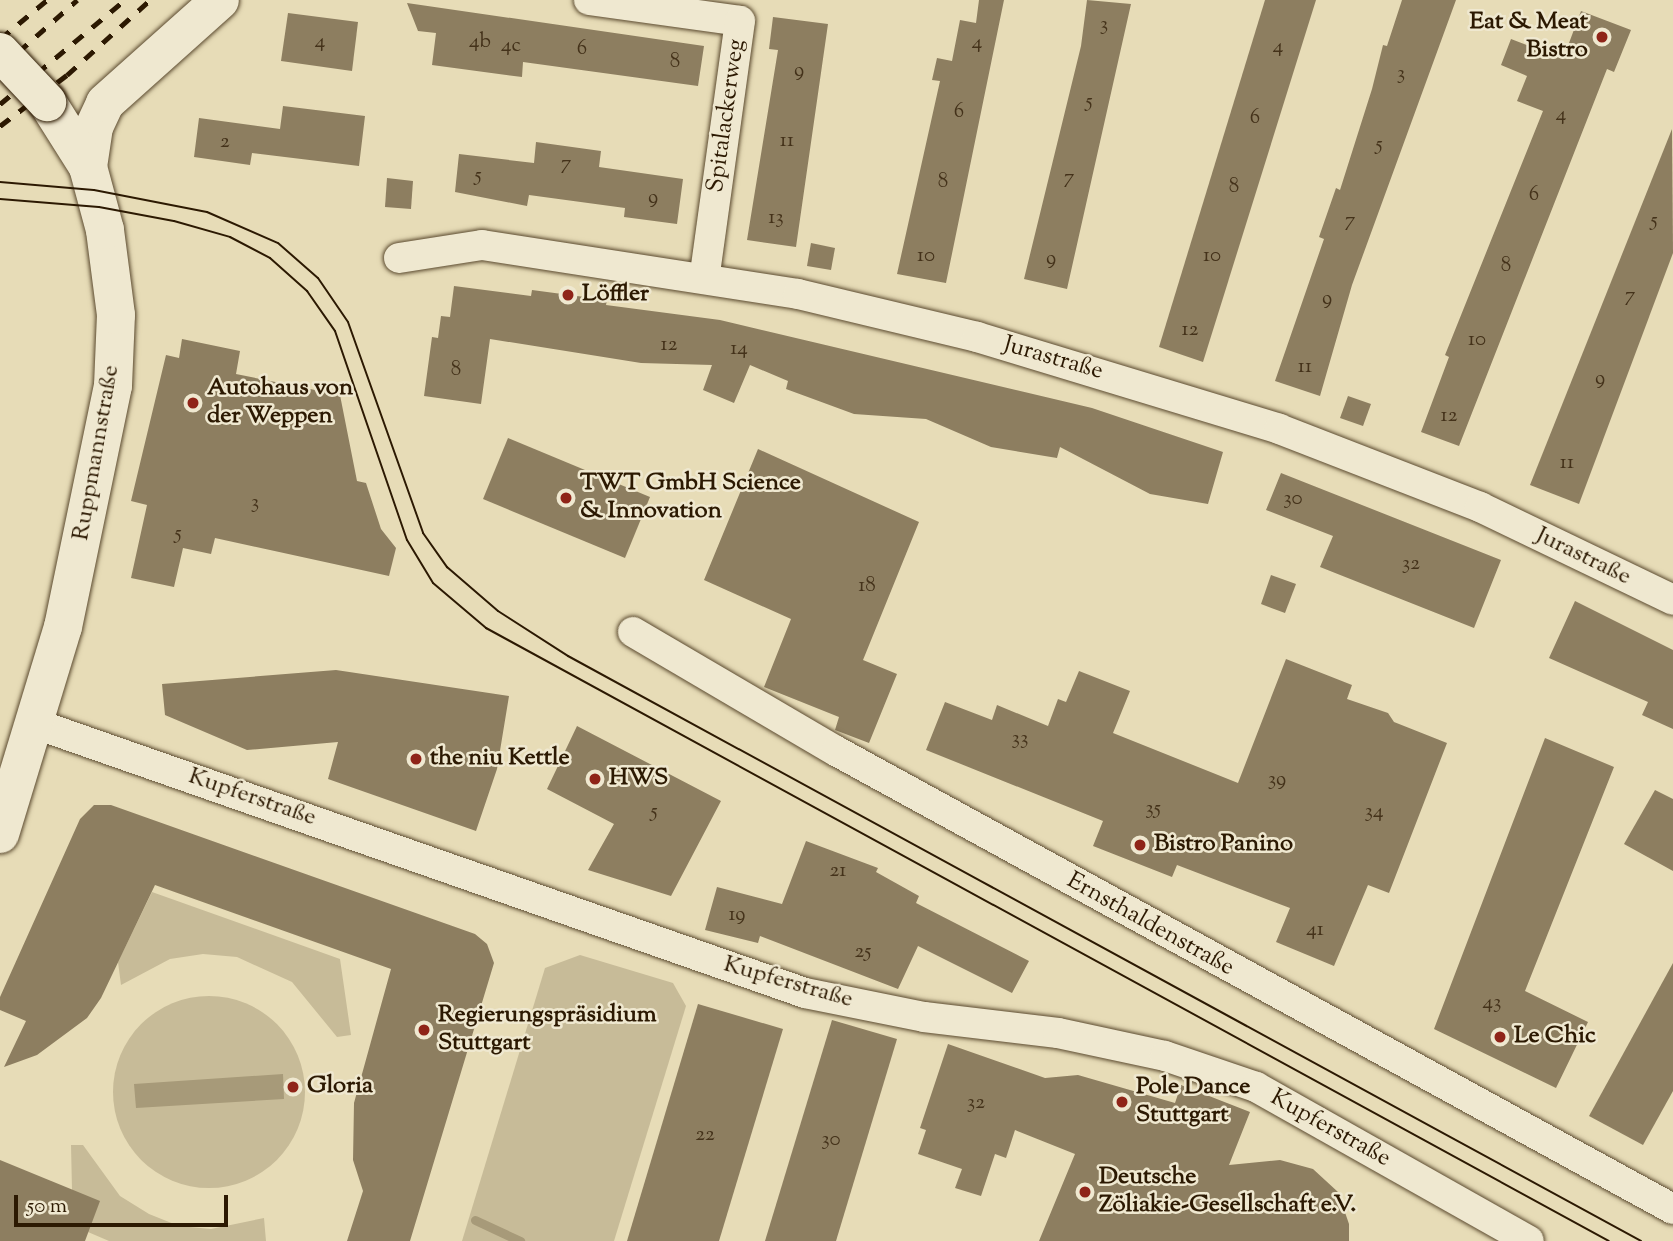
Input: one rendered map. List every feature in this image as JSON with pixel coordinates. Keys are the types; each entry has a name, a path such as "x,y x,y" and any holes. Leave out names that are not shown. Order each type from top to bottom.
{"street":[{"path":"88,167 94,127 105,103 220,0"},
{"name":"Spitalackerweg","path":"589,0 740,21 704,279"},
{"name":"Ruppmannstraße","path":"0,52 47,102 88,167 112,274 116,315 113,386 69,598 36,723 0,834"},
{"path":"47,102 67,108 105,103"},
{"name":"Jurastraße","path":"399,258 482,245 798,294 977,337 1227,410 1479,507 1673,600"},
{"name":"Ernsthaldenstraße","path":"633,632 870,770 1673,1209"},
{"name":"Kupferstraße","path":"36,723 805,993 924,1017 1058,1033 1165,1056 1256,1087 1530,1241"}],"shaded area":[{"path":"152,892 340,959 351,1035 337,1037 292,982 237,957 203,954 170,959 121,985 118,962"},
{"path":"580,955 673,983 686,1006 614,1241 462,1241 545,968"},
{"path":"209,996 246,1003 277,1024 298,1055 305,1092 298,1129 277,1160 246,1181 209,1188 172,1181 141,1160 120,1129 113,1092 120,1055 141,1024 172,1003"},
{"path":"283,1074 284,1099 136,1108 134,1084"},
{"path":"71,1145 83,1145 120,1196 149,1214 179,1226 211,1229 264,1218 266,1241 109,1241 88,1232 72,1190"}],"building":[{"path":"979,0 1004,0 946,283 897,274 940,81 932,80 937,58 952,61 960,20 976,23"},
{"path":"1087,0 1131,4 1067,289 1024,279 1081,46"},
{"path":"1265,0 1316,0 1203,362 1159,347"},
{"path":"1402,0 1456,0 1352,285 1320,396 1275,381 1324,239 1319,237 1336,188 1340,190 1383,45 1387,46"},
{"path":"407,3 704,46 698,86 523,62 522,77 432,65 436,33 418,31"},
{"path":"1581,11 1631,30 1614,72 1607,69 1459,446 1421,432 1449,357 1445,355 1543,111 1517,101 1527,76 1501,65 1511,39 1563,59"},
{"path":"288,13 358,22 352,71 281,61"},
{"path":"773,17 828,24 796,247 747,240 778,50 769,49"},
{"path":"283,106 365,116 359,166 252,153 250,165 194,157 199,118 280,129"},
{"path":"1672,129 1673,253 1579,504 1530,485"},
{"path":"536,142 601,151 599,167 683,179 677,224 624,217 625,208 529,195 527,206 455,192 459,154 534,163"},
{"path":"387,178 413,181 411,209 385,207"},
{"path":"811,243 835,248 831,270 807,266"},
{"path":"454,286 531,296 532,290 607,300 606,305 720,320 1092,408 1223,452 1208,504 1150,494 1060,447 1057,458 991,447 926,419 854,414 786,389 788,381 750,365 734,403 703,390 712,365 641,363 490,339 481,404 424,396 432,337 438,338 441,316 450,317"},
{"path":"182,339 240,351 236,374 340,395 357,481 366,483 381,529 396,548 389,576 215,538 211,554 183,548 174,587 131,578 147,505 131,501 166,355 179,358"},
{"path":"1348,396 1371,404 1363,426 1340,418"},
{"name":"TWT GmbH Science & Innovation","path":"508,438 650,497 625,558 483,499"},
{"path":"758,449 919,522 863,660 897,674 869,743 835,730 839,717 764,687 791,619 704,580"},
{"path":"1281,473 1501,560 1474,628 1320,567 1333,536 1266,510"},
{"path":"1271,575 1296,584 1285,613 1261,604"},
{"path":"1575,601 1673,650 1673,729 1642,715 1648,702 1549,658"},
{"path":"1286,659 1352,685 1347,699 1388,713 1394,722 1447,743 1389,893 1368,885 1334,966 1276,942 1290,908 1177,865 1172,877 1093,846 1103,821 926,750 945,702 992,720 997,705 1048,726 1058,699 1066,702 1079,671 1130,691 1113,733 1238,783"},
{"name":"the niu Kettle","path":"336,670 509,696 497,769 476,831 328,779 338,742 247,750 165,715 162,684"},
{"path":"577,726 721,801 671,896 588,870 614,824 547,789"},
{"path":"1545,738 1614,767 1525,991 1588,1022 1556,1088 1434,1029"},
{"path":"1655,790 1673,799 1673,871 1624,844"},
{"name":"Regierungspräsidium Stuttgart","path":"94,805 111,805 475,934 487,944 494,963 410,1241 347,1241 363,1191 353,1160 354,1103 391,969 155,885 101,998 87,1018 37,1055 4,1067 26,1021 0,1010 0,997 80,819"},
{"path":"806,841 878,868 876,872 919,896 916,903 1029,961 1012,993 918,946 898,989 760,936 758,943 705,930 717,887 782,904"},
{"path":"1673,963 1673,1091 1643,1145 1589,1116"},
{"path":"698,1004 783,1029 719,1241 627,1241"},
{"path":"832,1020 897,1039 836,1241 765,1241"},
{"path":"948,1044 1045,1078 1078,1075 1175,1103 1181,1085 1250,1112 1229,1165 1280,1160 1313,1169 1338,1192 1349,1224 1349,1241 1039,1241 1075,1154 1015,1130 1006,1158 995,1154 981,1196 955,1188 962,1169 918,1154 926,1130 920,1128"},
{"path":"0,1160 100,1201 85,1241 0,1241"}],"waterway":[{"path":"475,1220 520,1241"}],"tram line":[{"path":"0,182 94,190 207,212 278,243 318,278 348,322 423,533 447,567 498,611 568,656 1641,1241"},
{"path":"0,199 99,207 174,221 230,237 270,258 307,291 335,331 407,540 433,583 486,628 1609,1241"}],"railway":[{"path":"0,39 47,0"},
{"path":"0,68 77,0"},
{"path":"0,104 125,0"},
{"path":"0,126 67,75 150,0"}],"place":[{"name":"Eat & Meat Bistro","path":"1602,37"},
{"name":"Löffler","path":"568,295"},
{"name":"Autohaus von der Weppen","path":"193,403"},
{"name":"TWT GmbH Science & Innovation","path":"566,498"},
{"name":"the niu Kettle","path":"416,759"},
{"name":"HWS","path":"595,779"},
{"name":"Bistro Panino","path":"1140,845"},
{"name":"Regierungspräsidium Stuttgart","path":"424,1030"},
{"name":"Le Chic","path":"1500,1037"},
{"name":"Gloria","path":"293,1087"},
{"name":"Pole Dance Stuttgart","path":"1122,1102"},
{"name":"Deutsche Zöliakie-Gesellschaft e.V.","path":"1085,1192"}]}
